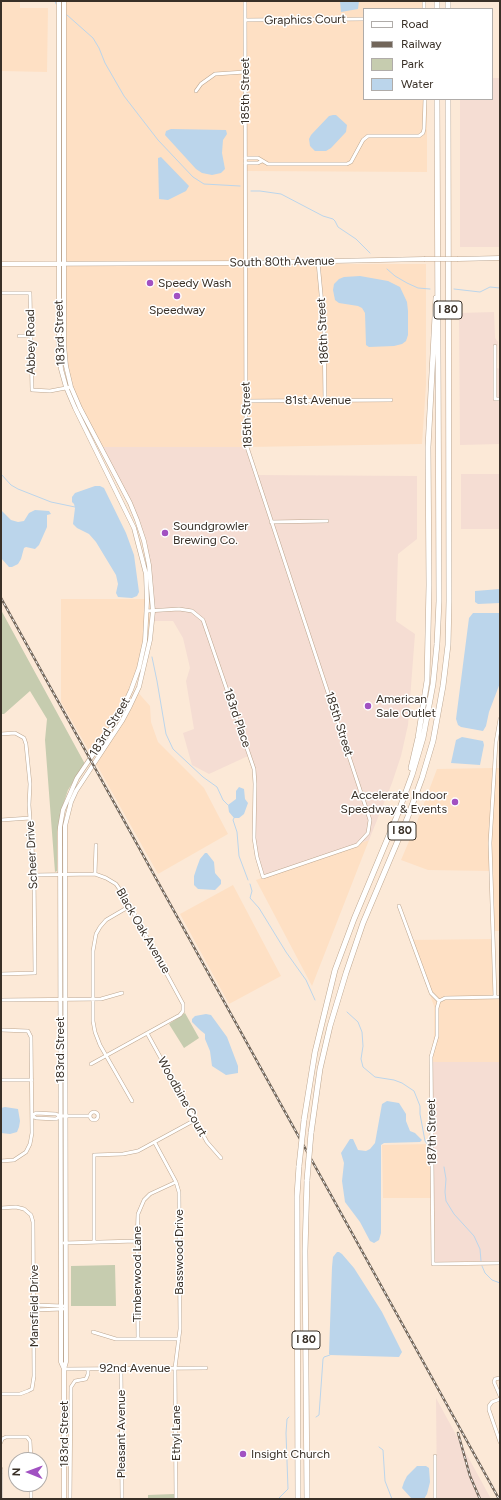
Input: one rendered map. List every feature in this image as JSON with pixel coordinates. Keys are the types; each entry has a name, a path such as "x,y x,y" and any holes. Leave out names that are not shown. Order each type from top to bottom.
{"highway":[{"name":"I 80","path":"298,1499 297,1196 304,1120 315,1052 335,970 405,794 423,738 433,684 437,644 439,601 437,100"},
{"name":"I 80","path":"307,1499 305,1251 307,1180 311,1133 320,1069 330,1026 363,923 407,820 422,778 433,741 443,686 448,645 448,100"},
{"path":"405,794 418,738 427,681 429,585 428,447 438,275"}],"street":[{"name":"183rd Street","path":"59,1 58,345 61,369 134,528 146,574 147,611 145,641 139,668 131,690 119,716 77,778 63,810 59,835 61,1362 64,1369"},
{"name":"183rd Street","path":"64,1 64,345 68,387 130,503 137,520 144,541 149,565 152,583 153,611 148,654 141,681 122,721 84,778 71,802 65,826 66,1362 64,1369 64,1499"},
{"name":"185th Street","path":"245,1 246,446 370,820 368,832 357,845 263,877"},
{"name":"Graphics Court","path":"245,20 363,19"},
{"path":"196,91 201,84 215,74 245,72"},
{"path":"245,158 258,158 268,164 347,164 351,162 363,140 368,136 419,136 423,133 425,100"},
{"path":"245,163 258,163 262,161"},
{"name":"South 80th Avenue","path":"1,264 245,263 500,258"},
{"name":"186th Street","path":"318,262 324,326 325,400"},
{"name":"Abbey Road","path":"1,293 30,293 32,390 50,390 68,387"},
{"path":"19,336 31,336"},
{"path":"495,346 495,399 500,399"},
{"name":"81st Avenue","path":"246,401 391,400"},
{"path":"271,522 327,521"},
{"name":"183rd Place","path":"147,611 179,609 192,612 203,620 254,769 254,838 257,858 263,877"},
{"path":"495,997 490,843 496,742 500,719"},
{"name":"Scheer Drive","path":"1,734 15,733 24,738 26,744 30,784 29,805 34,875 34,973 1,974"},
{"path":"1,820 30,818"},
{"path":"94,874 96,845"},
{"name":"Black Oak Avenue","path":"34,875 94,874 106,878 116,884 130,906 184,1006 180,1015 147,1033"},
{"path":"130,906 106,920 96,934 93,943 93,999 94,1027 97,1038 105,1056 132,1101"},
{"path":"399,906 430,993 439,1002 445,998 500,997"},
{"path":"1,1000 93,999 104,998 122,993"},
{"name":"187th Street","path":"439,1002 436,1008 437,1036 431,1057 434,1264 500,1263"},
{"path":"1,1030 28,1031 31,1036 32,1080 32,1138 26,1152 14,1160 1,1162"},
{"path":"91,1064 147,1033"},
{"name":"Woodbine Court","path":"147,1033 209,1144 221,1158"},
{"path":"1,1080 32,1080"},
{"path":"32,1116 36,1113 56,1114 60,1116 90,1116"},
{"path":"94,1242 94,1155 133,1152 154,1143 195,1120"},
{"name":"Basswood Drive","path":"154,1143 176,1182 179,1192 180,1329 175,1368"},
{"name":"Timberwood Lane","path":"138,1339 136,1241 138,1214 144,1200 150,1194 176,1182"},
{"name":"Mansfield Drive","path":"1,1208 21,1208 28,1212 33,1222 34,1305 34,1378 32,1389 20,1394 1,1394"},
{"path":"60,1243 136,1241"},
{"path":"34,1305 66,1307"},
{"path":"34,1310 61,1307"},
{"path":"93,1332 110,1338 178,1339"},
{"name":"Pleasant Avenue","path":"121,1368 122,1499"},
{"name":"Ethyl Lane","path":"175,1368 176,1499"},
{"name":"92nd Avenue","path":"64,1369 206,1368"},
{"path":"70,1499 71,1387 75,1381 86,1379 88,1369"},
{"path":"500,1378 495,1379 494,1382 500,1396"},
{"path":"500,1399 492,1402 489,1406 489,1410 500,1442"},
{"path":"1,1442 3,1438 7,1437 27,1437 30,1439 31,1452"},
{"path":"435,1456 435,1499"},
{"path":"1,1469 1,1499"}],"shaded area":[{"path":"1,1 20,1 20,8 48,8 47,72 1,71"},
{"path":"63,1 243,1 245,262 63,263"},
{"path":"245,1 426,1 426,8 363,8 363,100 427,100 427,172 246,171"},
{"path":"493,78 500,78 500,247 460,247 460,100 493,100"},
{"path":"244,264 245,447 100,447 81,411 64,362 63,265"},
{"path":"246,264 426,264 426,385 422,444 248,447"},
{"path":"494,312 495,338 498,342 497,368 500,369 500,444 460,445 459,313"},
{"path":"100,447 245,447 255,475 417,476 417,539 398,554 396,621 415,634 408,725 401,756 392,783 369,840 262,876 256,861 253,838 253,769 248,756 209,774 192,765 183,733 194,729 186,681 190,668 183,638 173,621 152,621 153,609 145,551 131,508"},
{"path":"461,474 500,474 500,529 461,529"},
{"path":"61,599 150,599 151,611 149,636 135,685 119,720 93,758 61,702"},
{"path":"135,689 150,706 151,722 158,742 204,788 228,834 158,874 94,760 121,720"},
{"path":"493,768 489,871 428,870 401,860 437,769"},
{"path":"495,768 500,768 500,931 493,931 490,861"},
{"path":"369,840 312,986 256,880"},
{"path":"233,885 281,976 229,1004 180,914"},
{"path":"492,939 494,997 500,998 500,1062 432,1062 430,1057 434,1036 434,1006 410,940"},
{"path":"432,1062 500,1062 500,1261 435,1262"},
{"path":"431,1144 432,1198 383,1198 382,1145"},
{"path":"436,1398 491,1499 437,1499"}],"green space":[{"path":"1,610 85,764 68,790 64,802 57,832 57,871 55,872 45,740 47,719 30,691 4,714 1,714"},
{"path":"185,1013 199,1038 184,1048 169,1024"},
{"path":"115,1265 116,1306 71,1306 71,1266"},
{"path":"174,1494 174,1499 148,1499 148,1495"}],"water":[{"path":"340,1 359,1 358,9 341,12"},
{"path":"336,115 347,125 346,132 331,148 326,151 315,151 310,146 309,139 311,135 329,116"},
{"path":"171,129 226,130 227,134 223,140 222,153 225,169 221,173 212,175 202,173 196,169 165,135 166,131"},
{"path":"161,157 189,186 186,191 168,200 159,199 158,158"},
{"path":"360,276 388,281 400,287 407,302 408,311 408,335 406,341 402,344 394,346 369,347 366,345 365,313 362,308 339,303 335,300 333,290 334,284 339,279 344,277"},
{"path":"95,486 104,488 126,533 134,555 139,592 137,596 132,598 118,597 116,593 118,584 116,575 96,542 89,534 77,528 73,524 75,508 72,502 72,497 75,493"},
{"path":"1,510 11,520 18,522 24,521 29,513 35,510 49,511 51,514 47,515 47,527 39,545 35,549 24,548 18,564 12,567 9,567 1,558"},
{"path":"500,589 500,603 478,604 475,602 475,591"},
{"path":"473,613 500,613 500,683 483,731 461,727 458,725 456,719 469,618"},
{"path":"462,737 483,741 484,745 480,765 451,763 456,740"},
{"path":"239,787 244,789 245,799 248,803 244,814 239,818 234,818 229,812 228,805 236,799 236,791"},
{"path":"205,853 207,853 214,862 215,873 221,880 221,884 215,890 198,889 194,885 194,876 197,867 200,859"},
{"path":"206,1014 211,1015 227,1037 238,1066 238,1073 226,1075 212,1066 210,1051 205,1039 205,1034 192,1022 192,1019 195,1016"},
{"path":"387,1101 399,1103 406,1114 406,1121 410,1131 415,1133 422,1140 420,1142 384,1143 381,1145 381,1233 379,1240 374,1243 370,1241 360,1222 345,1202 342,1181 344,1163 341,1153 350,1139 353,1139 358,1150 366,1151 370,1149 375,1143 382,1104"},
{"path":"5,1107 18,1109 20,1121 17,1132 10,1134 1,1133 1,1108"},
{"path":"337,1252 342,1254 354,1268 382,1312 402,1352 399,1357 329,1354 332,1267 333,1257"},
{"path":"417,1466 426,1466 429,1468 430,1482 424,1499 412,1499 402,1488 407,1476"}],"waterway":[{"path":"67,15 93,38 105,63 124,96 158,140 193,177 204,184 240,186"},
{"path":"251,191 281,194 323,216 333,219 338,227 356,239 370,253"},
{"path":"387,269 407,283 418,288 430,289"},
{"path":"454,289 480,292 490,287 500,288"},
{"path":"1,474 11,485 18,489 51,502 75,507"},
{"path":"152,657 166,734 173,749 203,777 217,787 223,800 228,805"},
{"path":"234,818 233,820 237,832 239,856 248,880"},
{"path":"250,884 252,891 250,898 259,908 286,952 306,980 315,1000"},
{"path":"347,1012 358,1022 362,1032 363,1046 361,1059 363,1067 375,1077 394,1080 402,1083 414,1091 420,1106 425,1141 430,1148"},
{"path":"444,1167 446,1179 446,1201 454,1214 474,1236 480,1249 481,1261"},
{"path":"482,1266 485,1273 492,1280 500,1283"},
{"path":"316,1417 319,1415 323,1359 324,1357 330,1355"},
{"path":"278,1499 288,1489 286,1433 287,1419 289,1417"},
{"path":"379,1447 383,1450 385,1481 392,1499"}],"railway":[{"path":"1,598 499,1499"},
{"path":"458,1433 470,1476 480,1499"}],"place":[{"name":"Speedy Wash","path":"150,283"},
{"name":"Speedway","path":"177,296"},
{"name":"Soundgrowler Brewing Co.","path":"165,533"},
{"name":"American Sale Outlet","path":"368,706"},
{"name":"Accelerate Indoor Speedway & Events","path":"455,802"},
{"name":"Insight Church","path":"243,1454"}]}
